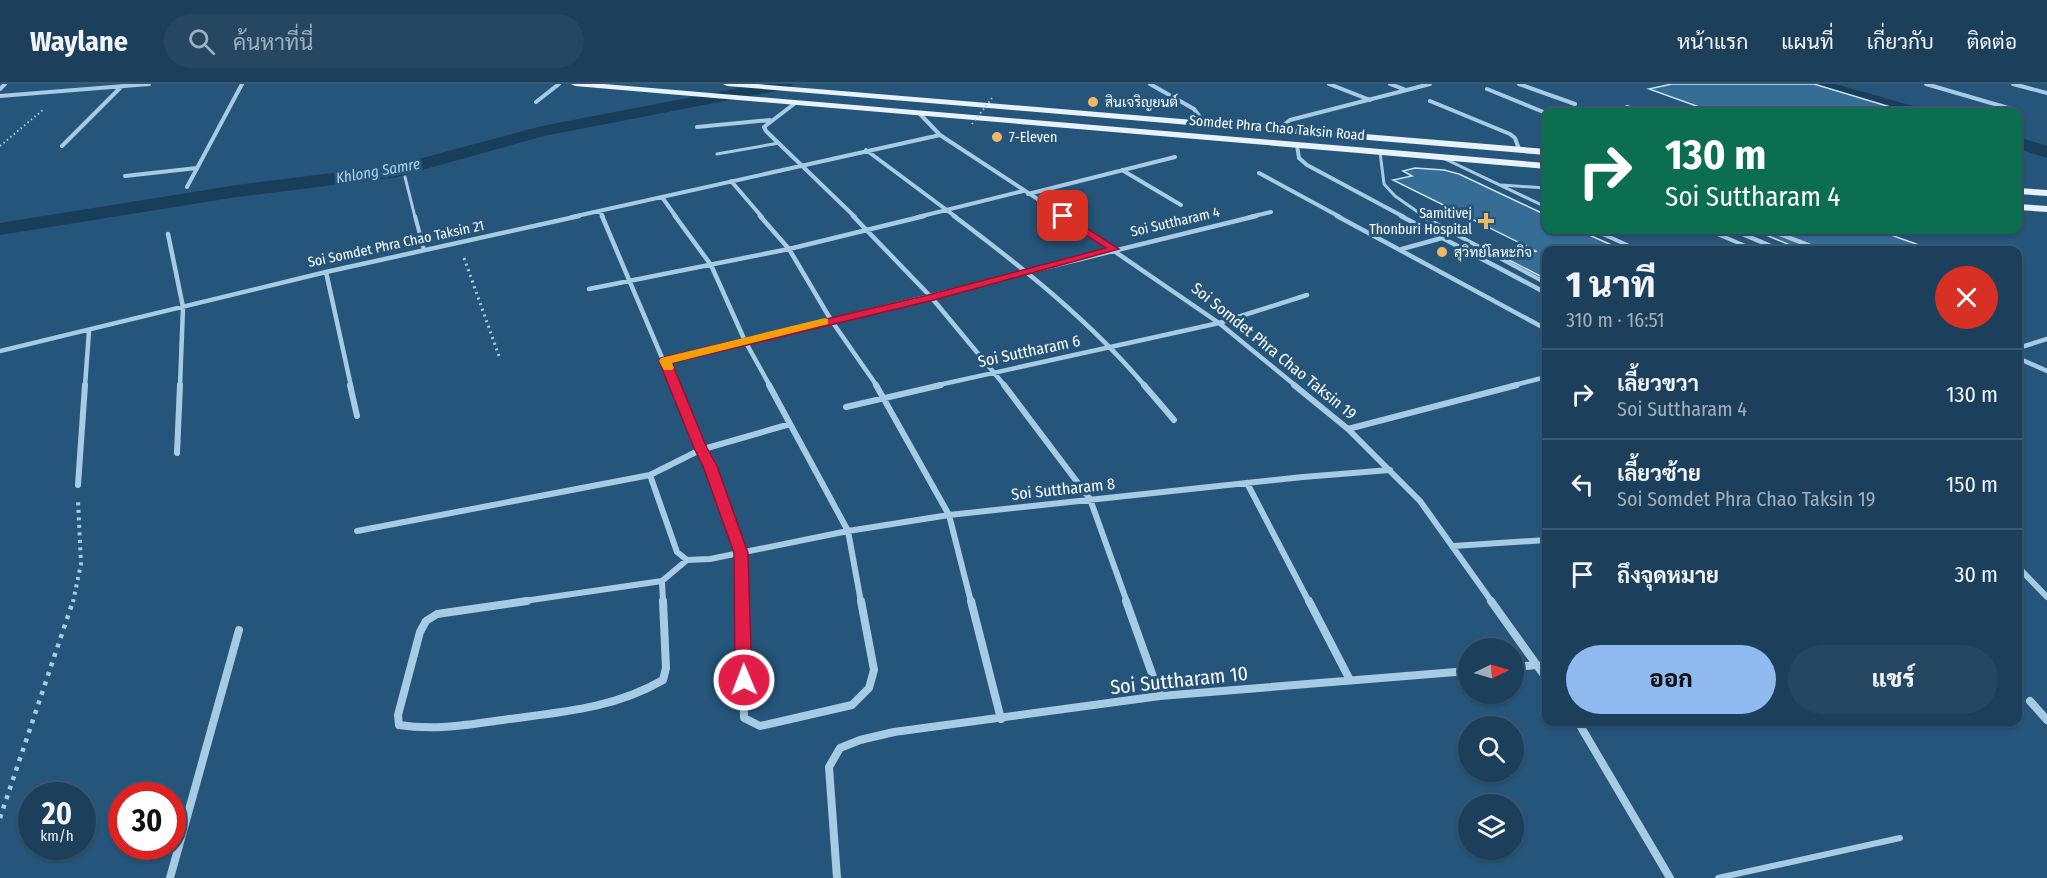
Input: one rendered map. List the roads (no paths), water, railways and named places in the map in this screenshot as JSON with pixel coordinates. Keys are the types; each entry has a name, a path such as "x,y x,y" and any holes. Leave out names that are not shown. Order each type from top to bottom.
{"main road":[{"name":"Somdet Phra Chao Taksin Road","path":"575,84 1542,166"},
{"name":"Somdet Phra Chao Taksin Road","path":"727,84 1542,152"},
{"path":"2022,191 2047,193"},
{"path":"2022,207 2047,209"}],"street":[{"path":"0,89 5,84"},
{"path":"0,96 149,84"},
{"path":"187,187 242,84"},
{"path":"536,102 560,84"},
{"path":"1150,84 1194,110 1204,124"},
{"path":"1329,84 1370,100"},
{"path":"1390,84 1406,90"},
{"path":"1277,130 1290,120 1430,84"},
{"path":"1519,84 1575,104"},
{"path":"1926,84 2008,108"},
{"path":"2013,84 2047,93"},
{"path":"62,146 121,87"},
{"path":"1487,89 1542,111"},
{"path":"1430,101 1510,134 1515,138 1519,149"},
{"path":"794,104 770,120 764,127 799,165 869,230 931,297 994,372 1090,499 1160,696"},
{"name":"Soi Somdet Phra Chao Taksin 19","path":"920,114 940,135 1114,249 1219,323 1348,429 1420,501 1542,672"},
{"path":"697,127 770,120"},
{"name":"Soi Somdet Phra Chao Taksin 21","path":"0,351 326,272 940,135"},
{"path":"1297,145 1299,158 1307,165 1542,291"},
{"path":"866,150 949,210 1027,271 1110,347 1174,420"},
{"path":"589,289 789,249 1175,157"},
{"path":"125,176 197,168"},
{"path":"1122,170 1181,205"},
{"path":"1259,173 1542,327"},
{"path":"731,181 789,249 831,320 885,398 949,515 1001,719"},
{"path":"600,211 700,448 710,466 741,553 744,718 760,726 852,705 869,688 874,670 848,531 745,341 711,266 662,197"},
{"name":"Soi Suttharam 4","path":"665,361 1271,212"},
{"path":"168,234 183,307 177,453"},
{"path":"1742,234 1771,246"},
{"path":"1779,234 1811,246"},
{"path":"1402,249 1443,237"},
{"path":"326,272 357,416"},
{"name":"Soi Suttharam 6","path":"846,407 1219,323 1306,295"},
{"path":"78,485 89,331"},
{"path":"2022,347 2047,339"},
{"path":"2022,360 2047,371"},
{"path":"1348,429 1542,378"},
{"path":"357,531 650,475 672,460 700,448 790,424"},
{"name":"Soi Suttharam 8","path":"687,560 710,559 848,531 949,515 1390,470"},
{"path":"650,475 677,552 687,560 662,581 437,614 426,621 420,632 398,715 399,725 433,730 573,710 615,702 652,687 663,680 666,668 662,581"},
{"path":"1247,483 1350,680"},
{"path":"1453,546 1542,540"},
{"path":"2022,571 2047,597"},
{"path":"170,878 239,630"},
{"path":"1524,666 1537,665"},
{"name":"Soi Suttharam 10","path":"837,878 829,767 840,748 860,740 894,732 1160,696 1458,671"},
{"path":"2030,701 2047,720"},
{"path":"1580,726 1670,878"}],"lane":[{"path":"717,154 779,143"},
{"path":"1380,152 1382,179 1391,193 1423,216 1542,281"},
{"path":"1441,157 1542,205"},
{"path":"405,177 424,250"},
{"path":"1499,185 1542,188"},
{"path":"1603,234 1629,246"},
{"path":"1717,234 1746,246"},
{"path":"1718,878 1900,838"}],"waterway":[{"name":"Khlong Samre","path":"0,229 237,191 397,171 542,131 786,84"},
{"path":"1818,84 1900,108"},
{"path":"2022,144 2047,152"}],"place":[{"name":"สินเจริญยนต์","path":"1093,102"},
{"name":"7-Eleven","path":"997,137"},
{"name":"Samitivej Thonburi Hospital","path":"1486,221"},
{"name":"สุวิทย์โลหะกิจ","path":"1442,252"}]}
